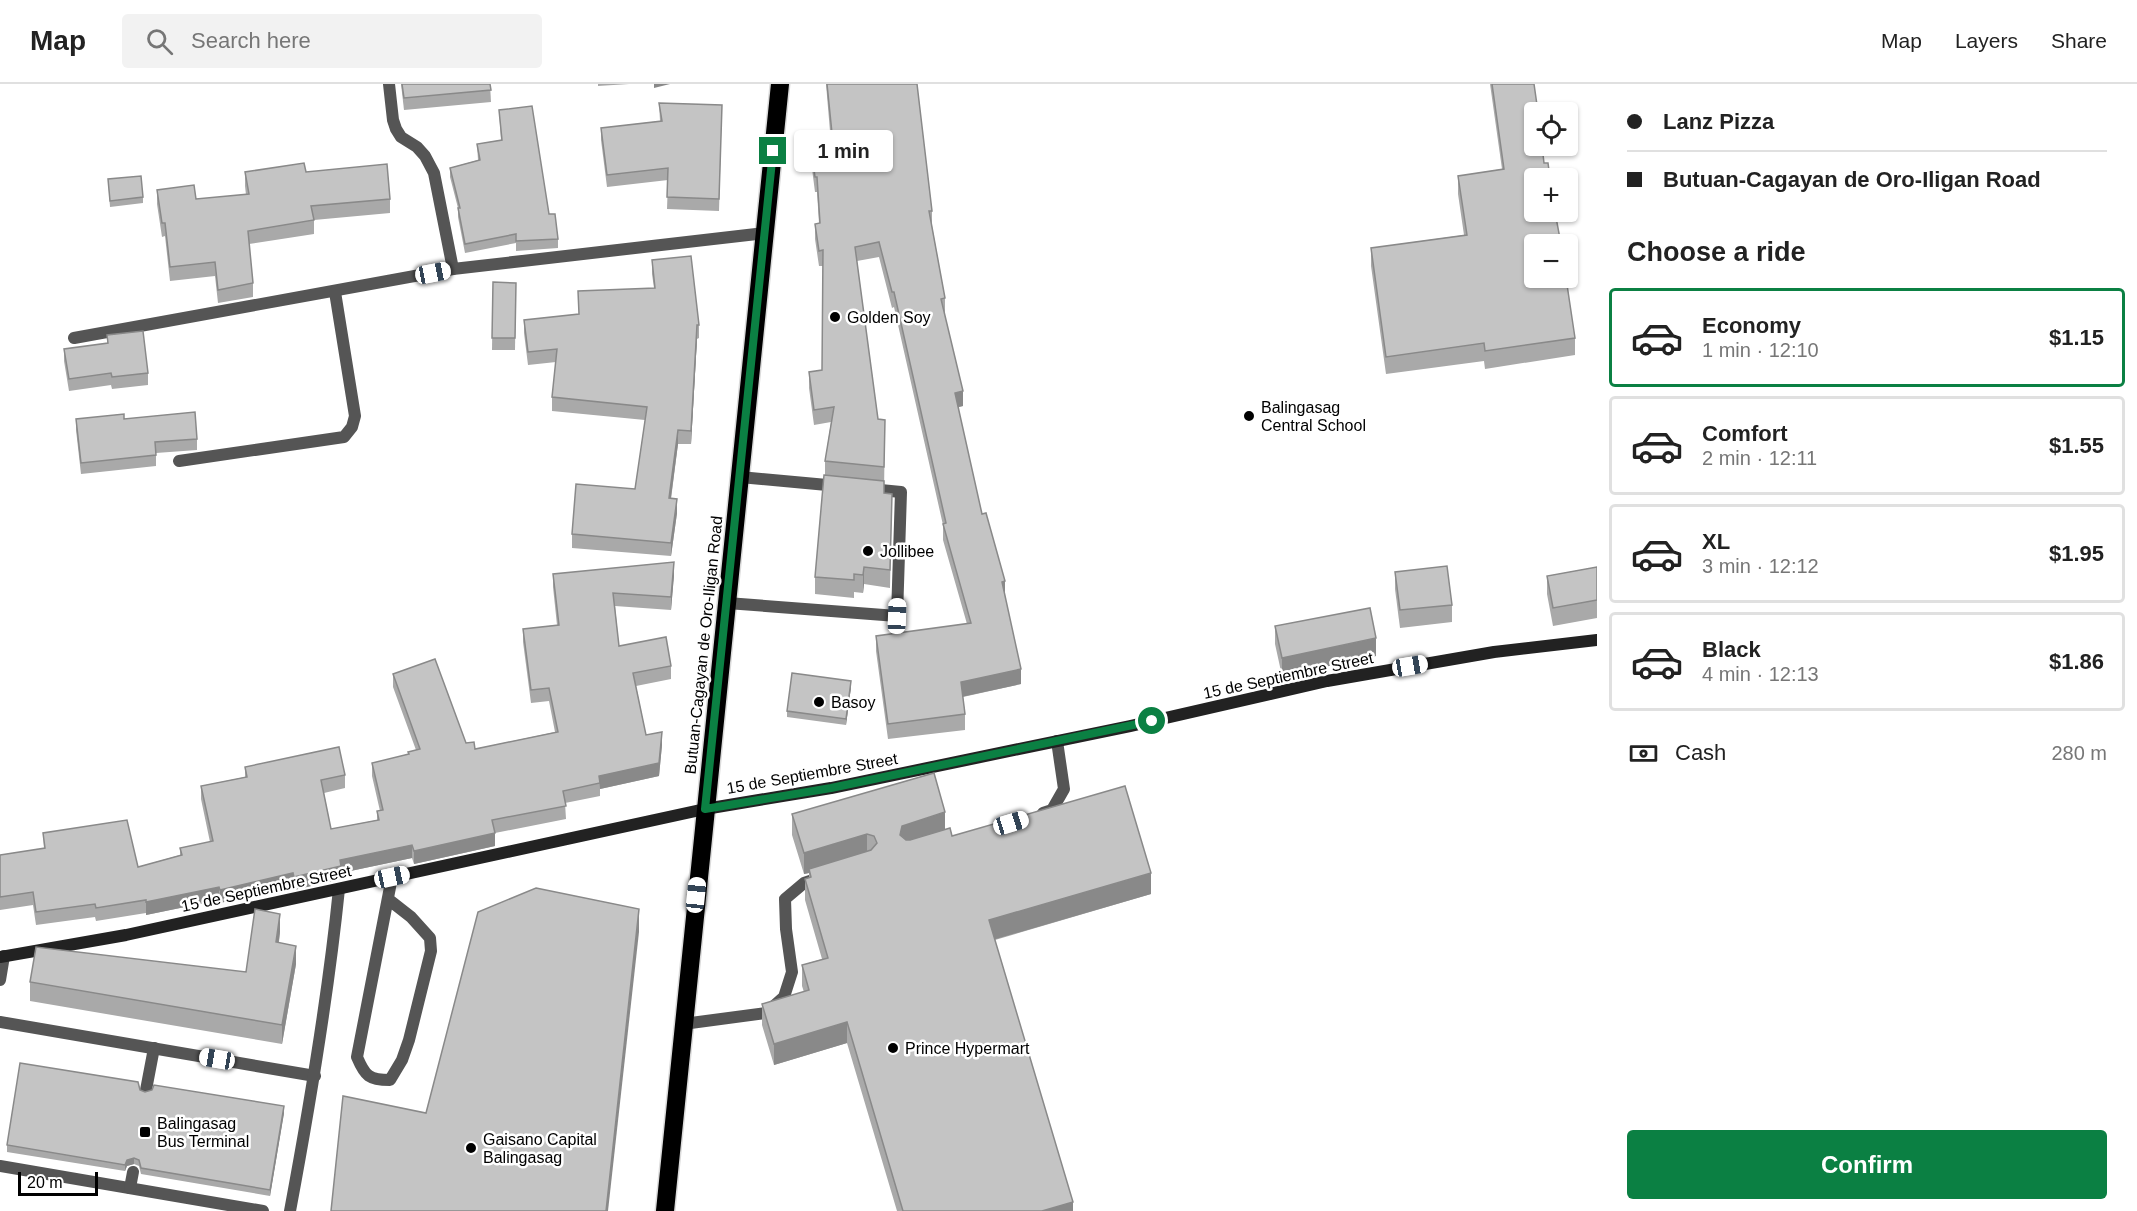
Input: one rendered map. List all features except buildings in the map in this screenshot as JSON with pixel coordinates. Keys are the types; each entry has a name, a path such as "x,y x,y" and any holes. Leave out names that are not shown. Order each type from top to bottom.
{"highway":[{"name":"Butuan-Cagayan de Oro-Iligan Road","path":"665,1211 780,84"}],"main road":[{"name":"15 de Septiembre Street","path":"2,956 126,935 705,809 831,788 1327,681 1494,652 1597,640"}],"street":[{"path":"389,84 396,129 401,137 417,147 425,156 434,173 453,269"},
{"path":"74,338 453,269 765,233"},
{"path":"178,461 345,436 352,427 355,416 335,292"},
{"path":"728,603 897,616 901,492 740,477"},
{"path":"1030,817 1052,810 1064,789 1057,741"},
{"path":"683,1024 766,1013 784,997 792,972 786,929 785,899 804,883 826,876"},
{"path":"388,899 411,917 430,938 431,951 402,1060 390,1080 374,1080 363,1071 357,1057 392,877"},
{"path":"290,1211 315,1076 339,889"},
{"path":"0,980 2,956"},
{"path":"0,1022 315,1076"},
{"path":"146,1090 154,1048"},
{"path":"0,1166 263,1211"},
{"path":"130,1188 133,1172"}],"place":[{"name":"Golden Soy","path":"835,317"},
{"name":"Balingasag Central School","path":"1249,416"},
{"name":"Jollibee","path":"868,551"},
{"name":"Basoy","path":"819,702"},
{"name":"Prince Hypermart","path":"893,1048"},
{"name":"Balingasag Bus Terminal","path":"145,1132"},
{"name":"Gaisano Capital Balingasag","path":"471,1148"}],"route":[{"path":"773,151 705,809 831,788 1152,721"}]}
